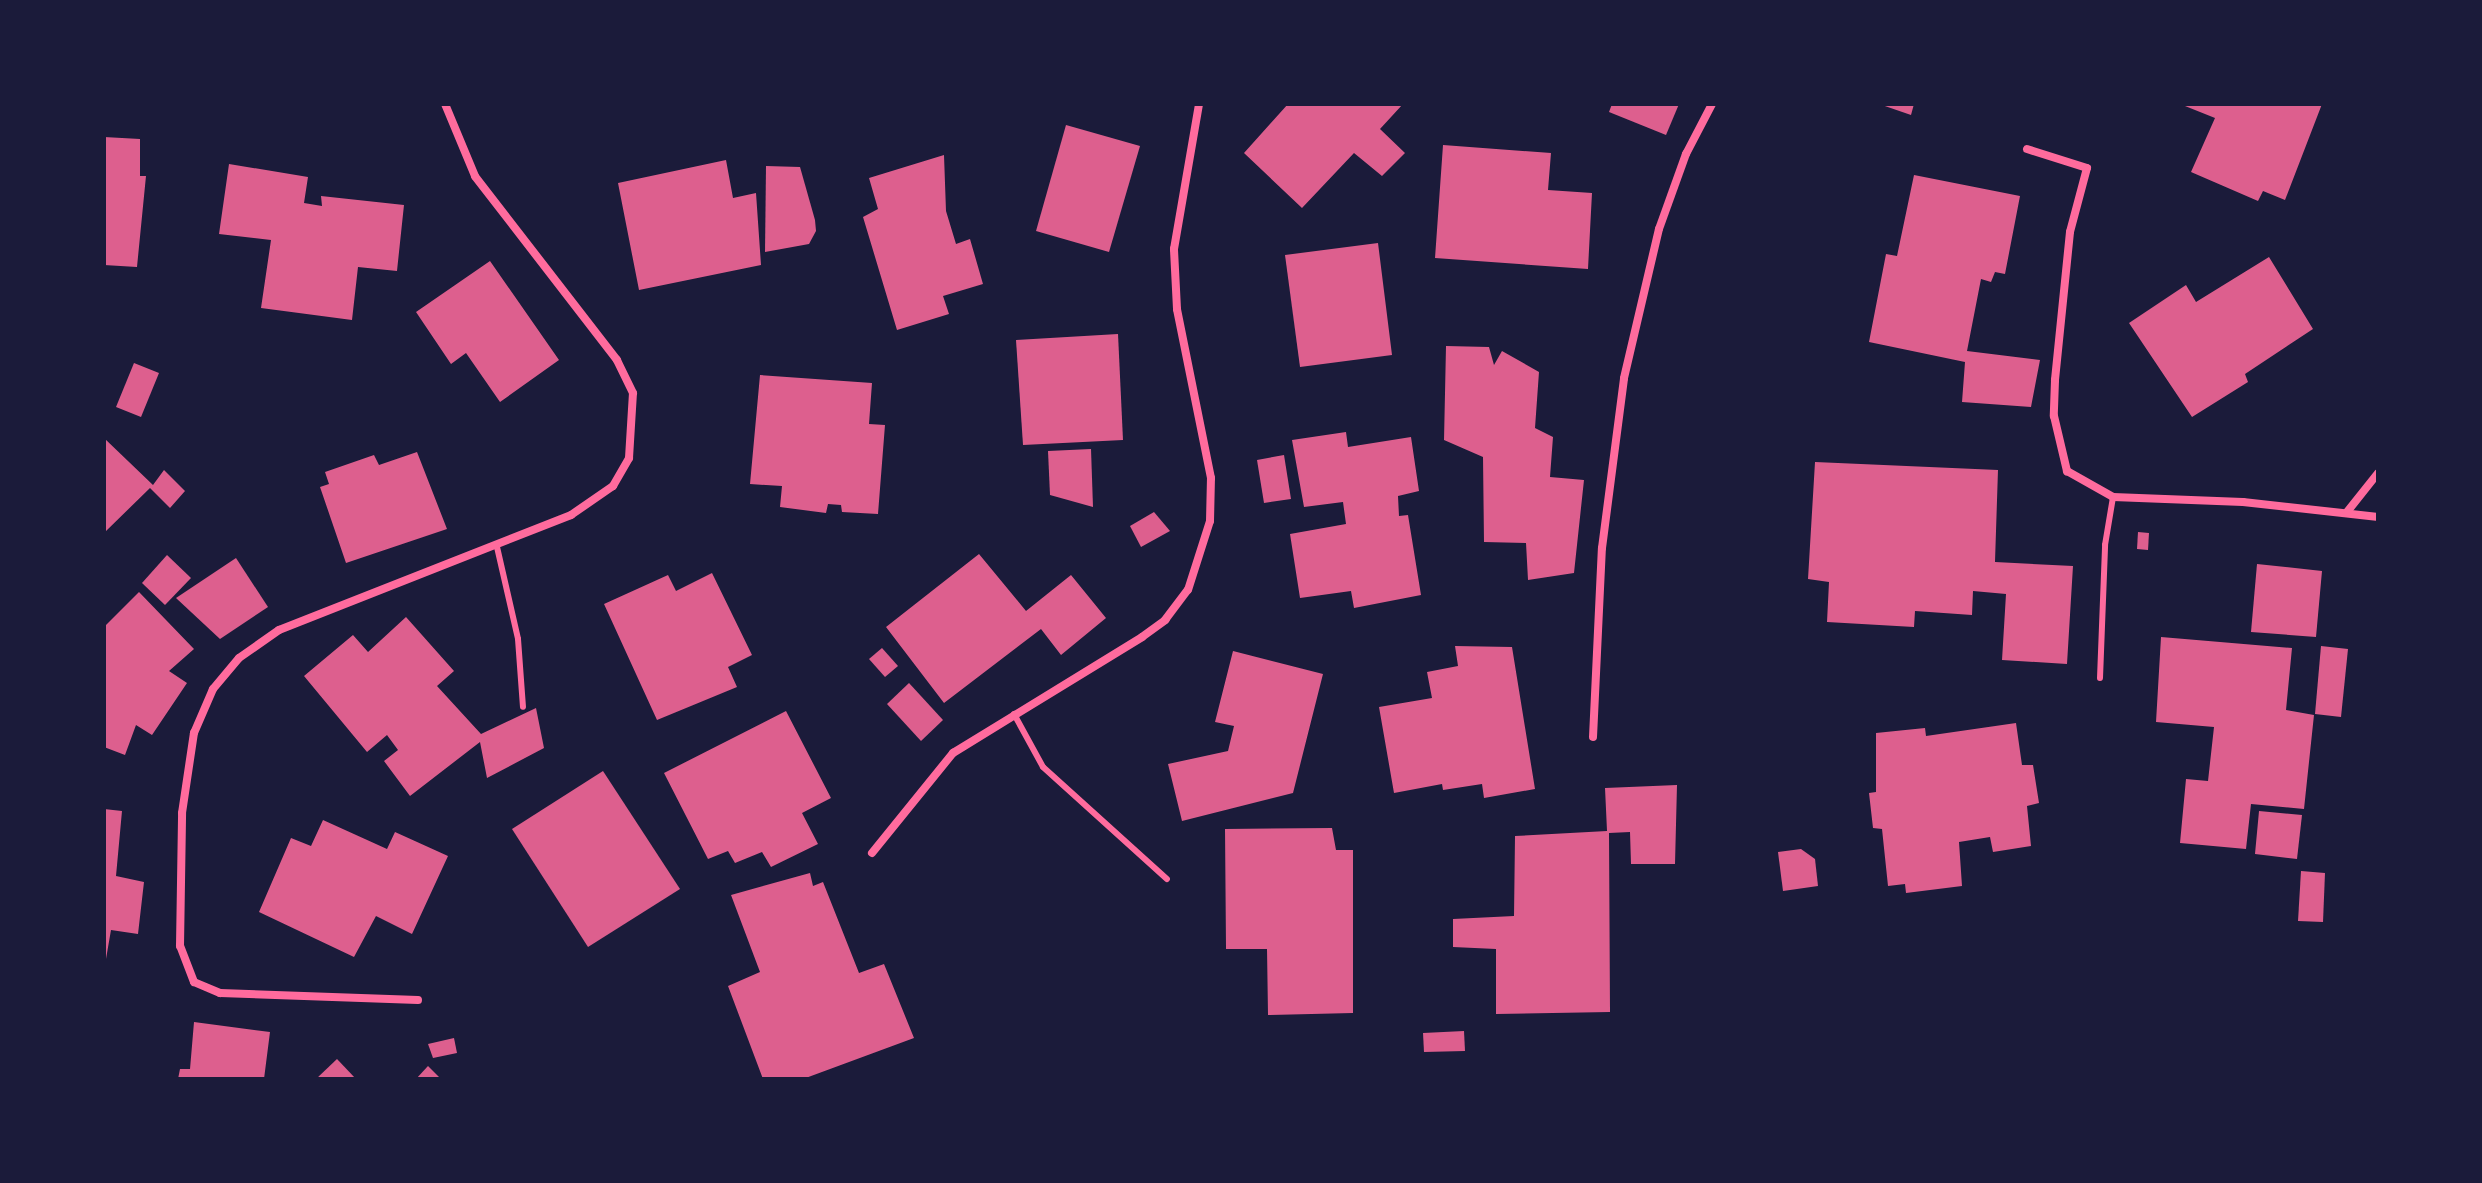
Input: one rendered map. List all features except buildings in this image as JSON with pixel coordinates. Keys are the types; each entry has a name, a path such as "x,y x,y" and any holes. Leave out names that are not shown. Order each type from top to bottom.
{"street":[{"path":"418,1000 220,993 194,982 180,946 182,813 194,733 213,689 239,658 279,630 382,586 497,547 571,515 613,486 629,458 635,426 633,393 617,360 475,176 445,104"},
{"path":"872,853 953,753 1165,620 1188,590 1201,559 1210,521 1211,478 1177,309 1174,249 1199,104"},
{"path":"1593,737 1602,548 1624,378 1659,229 1686,154 1712,104"},
{"path":"2027,149 2087,168 2070,232 2055,380 2054,416 2067,471 2113,497 2243,502 2378,517"},
{"path":"2347,512 2378,473"}],"lane":[{"path":"2100,678 2105,545 2113,497"},
{"path":"497,547 518,639 523,707"},
{"path":"1013,713 1043,767 1167,879"}]}
